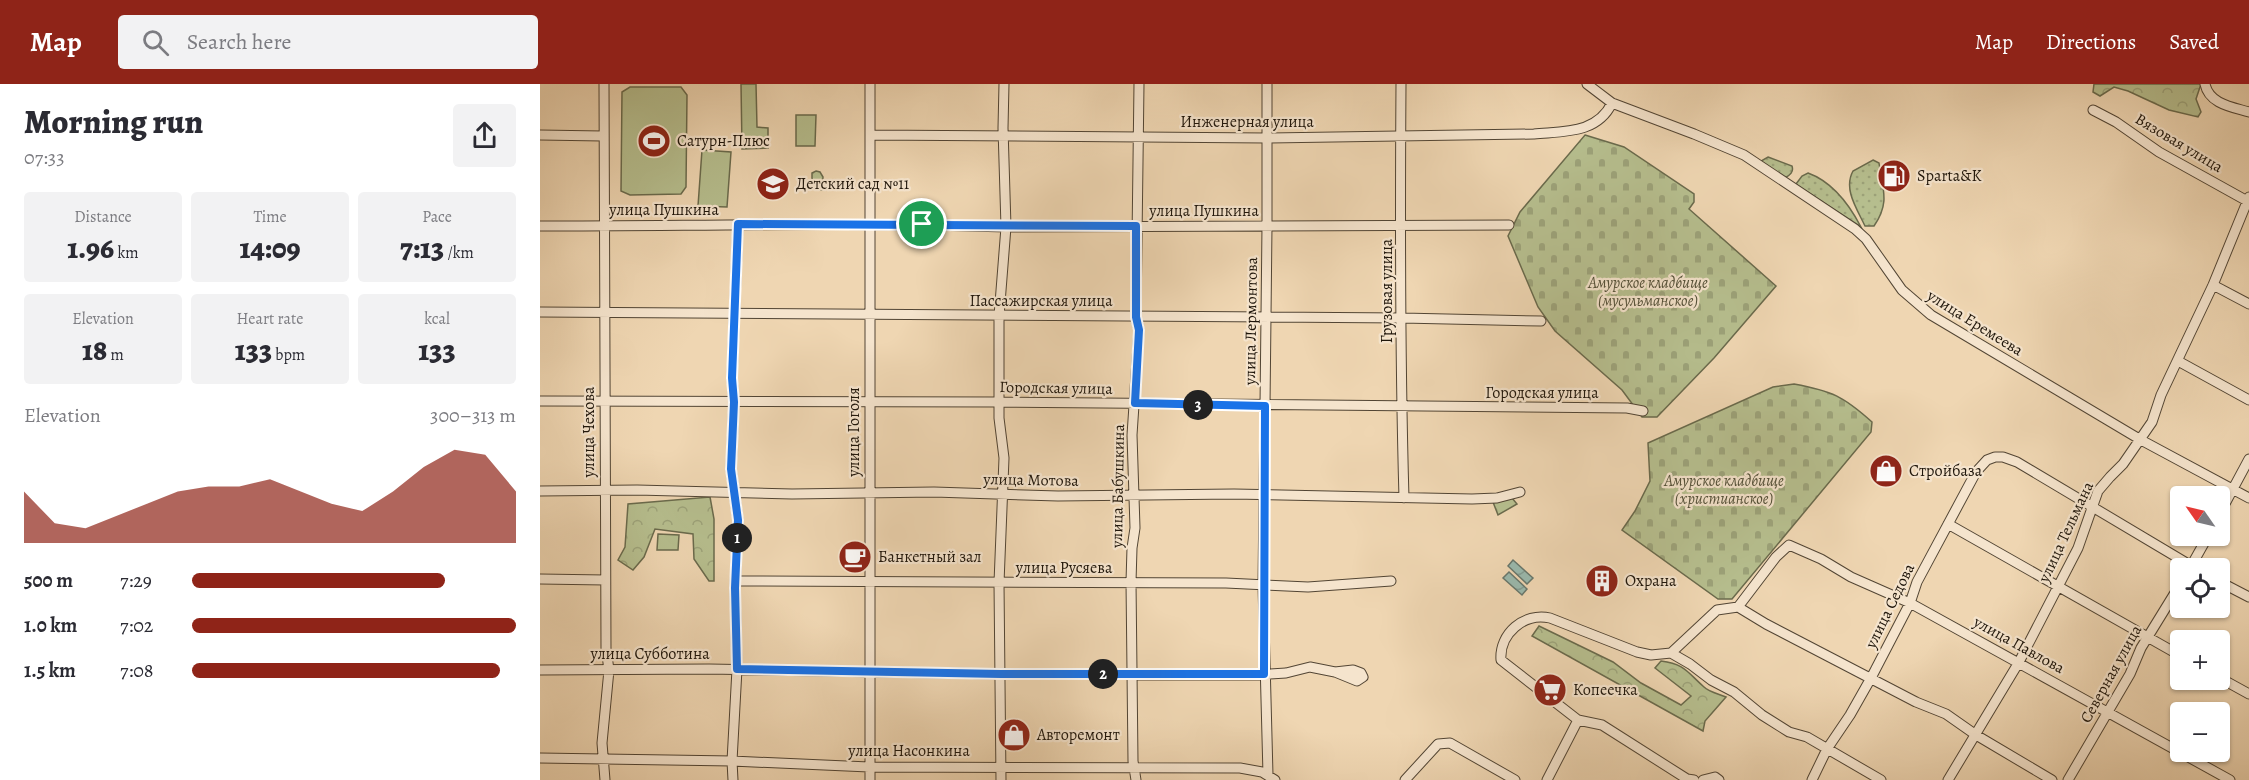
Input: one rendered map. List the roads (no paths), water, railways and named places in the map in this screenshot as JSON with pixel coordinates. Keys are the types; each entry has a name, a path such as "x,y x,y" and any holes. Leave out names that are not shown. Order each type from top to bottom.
{"street":[{"name":"улица Чехова","path":"604,84 602,136 604,491 606,648 609,670 602,743 604,780"},
{"name":"улица Гоголя","path":"870,84 870,780"},
{"path":"1000,780 999,583 1004,458 1000,402 999,316 1006,227 1004,84"},
{"name":"улица Бабушкина","path":"1136,780 1133,761 1131,582 1135,528 1132,435 1139,330 1136,317 1138,84"},
{"name":"улица Лермонтова","path":"1267,84 1263,585 1269,777"},
{"name":"Грузовая улица","path":"1401,84 1404,498"},
{"name":"улица Еремеева","path":"1587,84 1612,103 1743,155 1861,234 1902,290 1931,315 2141,440 2249,498"},
{"path":"2205,84 2207,91 2221,103 2249,112"},
{"name":"Инженерная улица","path":"870,135 1266,138 1534,134 1594,125 1607,114 1612,103"},
{"name":"Вязовая улица","path":"2092,110 2116,122 2159,152 2248,200"},
{"path":"540,135 602,136"},
{"name":"улица Тельмана","path":"1948,780 2019,662 2078,549 2098,491 2123,464 2152,422 2161,395 2248,200"},
{"path":"733,780 737,669 738,520 731,469 738,224"},
{"name":"улица Пушкина","path":"540,225 870,224 1006,227 1509,225"},
{"path":"2212,285 2249,304"},
{"name":"Пассажирская улица","path":"540,312 1541,321"},
{"path":"2178,360 2212,377 2249,400"},
{"name":"Городская улица","path":"540,401 1135,403 1402,408 1627,408 1643,411"},
{"name":"улица Седова","path":"1812,780 1827,749 1871,678 1910,603 1917,582 1981,465 1987,460 2003,456 2092,505"},
{"path":"2230,495 2249,459"},
{"name":"улица Мотова","path":"540,490 792,494 934,492 1002,495 1472,499 1509,496 1520,492"},
{"path":"2092,505 2174,558"},
{"path":"1948,524 2170,650"},
{"name":"улица Павлова","path":"1738,607 1776,557 1789,545 1821,559 1851,577 1910,603 2229,780"},
{"path":"540,579 605,580"},
{"name":"улица Русяева","path":"736,580 1131,582 1308,587 1390,581"},
{"path":"2230,587 2249,597"},
{"name":"Северная улица","path":"2068,780 2170,601"},
{"path":"1671,653 1717,610 1738,607 1766,624 1916,702 1946,714 1976,735 2052,780"},
{"path":"1694,780 1686,780 1602,725 1578,720 1501,660 1501,647 1510,631 1538,615 1637,652 1651,655 1671,653 1711,680 1734,692 1762,716 1788,732 1807,737 1881,780"},
{"name":"улица Субботина","path":"540,670 737,669 1132,675 1264,674 1286,673 1310,668 1335,672"},
{"path":"2230,684 2249,694"},
{"path":"1547,780 1578,720"},
{"path":"1405,780 1437,744 1450,743 1515,780"},
{"name":"улица Насонкина","path":"540,758 732,761 870,767 1240,768 1269,777"},
{"path":"1702,780 1715,777 1719,780"}],"water":[{"path":"1513,560 1533,578 1527,584 1508,566"},
{"path":"1509,572 1527,589 1522,595 1503,578"}],"place":[{"name":"Сатурн-Плюс","path":"654,141"},
{"name":"Sparta&K","path":"1894,176"},
{"name":"Детский сад №11","path":"773,184"},
{"name":"Стройбаза","path":"1886,471"},
{"name":"Банкетный зал","path":"855,557"},
{"name":"Охрана","path":"1602,581"},
{"name":"Копеечка","path":"1550,690"},
{"name":"Авторемонт","path":"1014,735"}],"park label":[{"name":"Амурское кладбище (мусульманское)","path":"1648,292"},
{"name":"Амурское кладбище (христианское)","path":"1724,490"}]}
